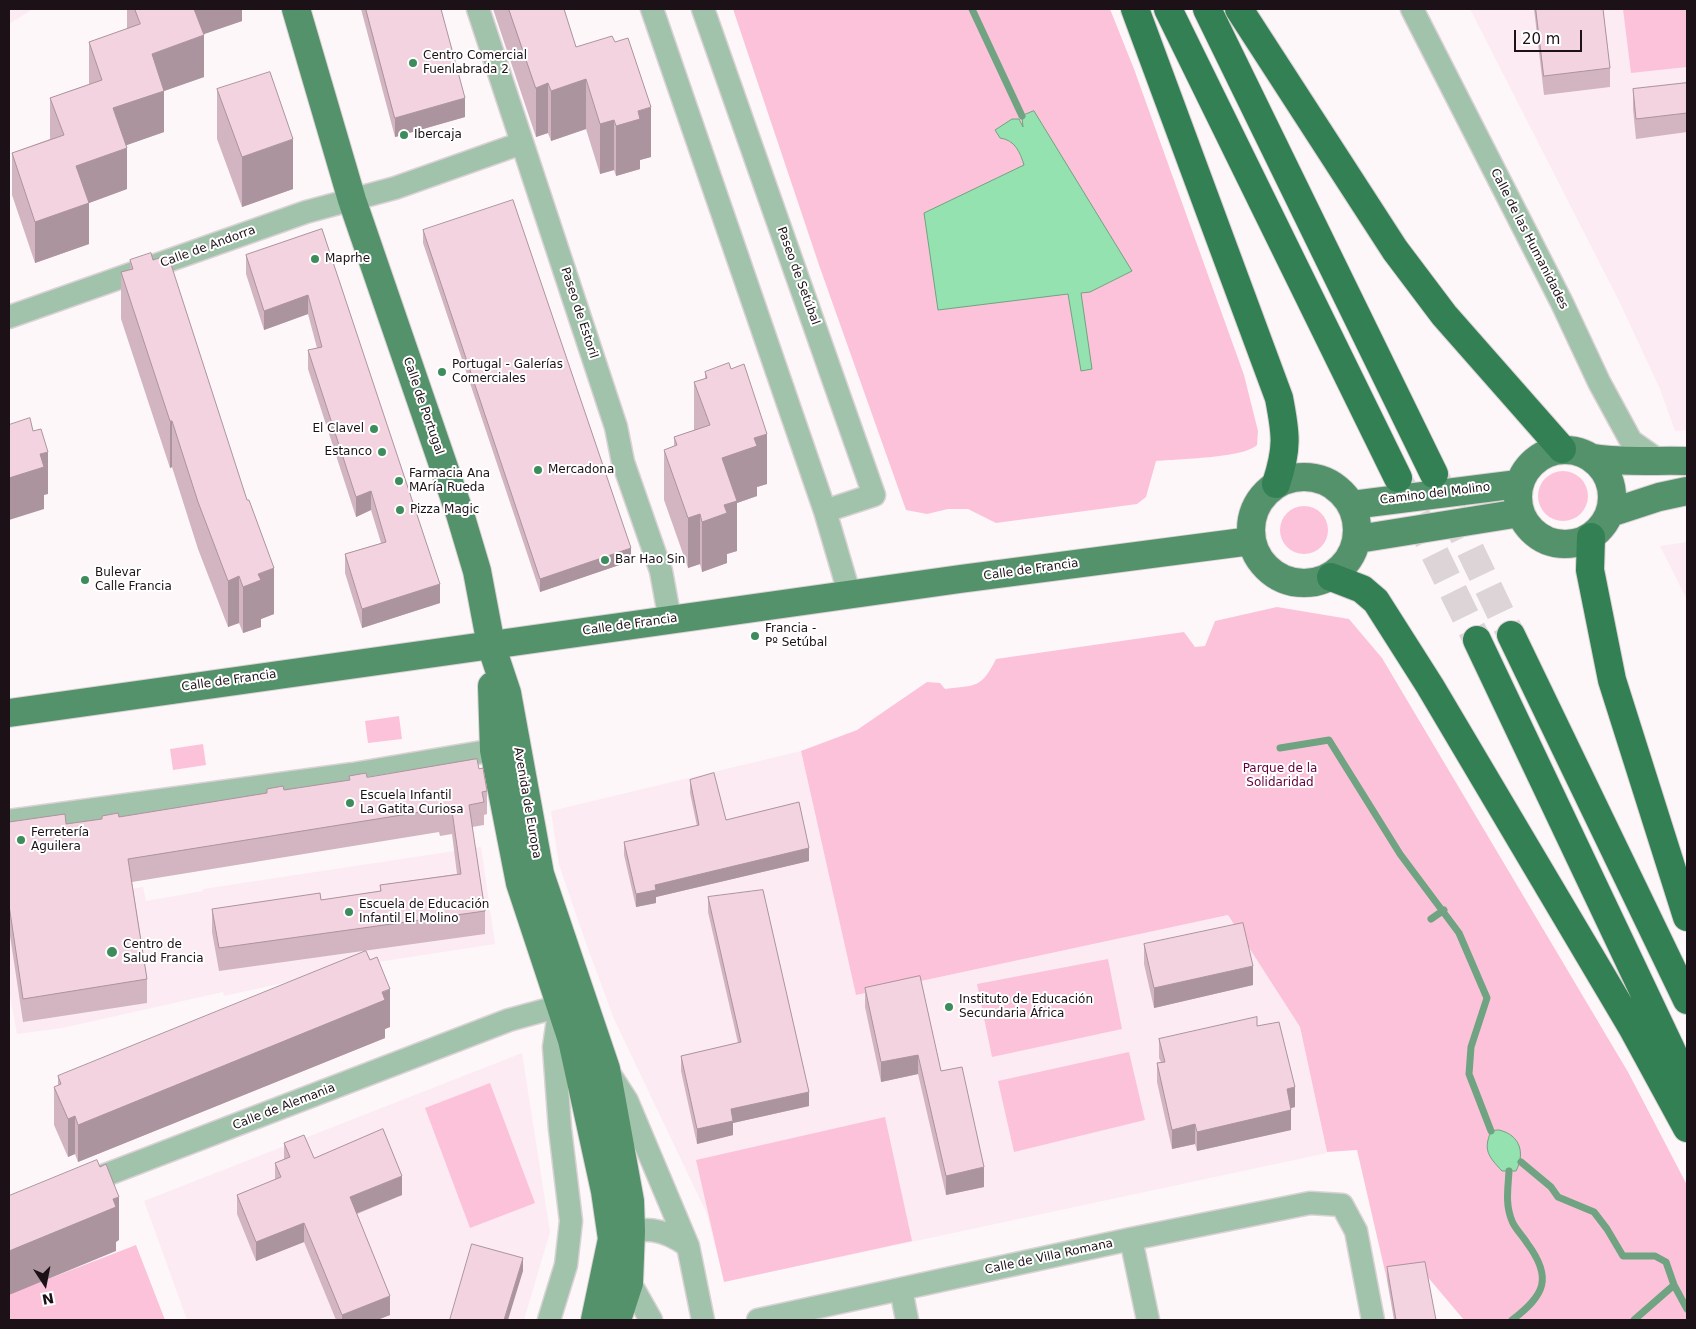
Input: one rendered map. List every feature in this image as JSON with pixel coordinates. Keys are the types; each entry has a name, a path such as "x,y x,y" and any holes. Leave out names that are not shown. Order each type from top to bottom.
{"highway":[{"path":"1135,9 1279,398 1286,437 1284,458 1276,484"},
{"path":"1168,9 1398,478"},
{"path":"1207,9 1434,474"},
{"path":"1239,9 1394,250 1444,315 1562,449"},
{"path":"1591,537 1590,570 1612,680 1687,917"},
{"path":"1331,577 1362,588 1376,601 1430,686 1622,1010 1687,1128"},
{"path":"1511,635 1687,1000"},
{"path":"1477,640 1687,1083"}],"main road":[{"name":"Calle de Portugal","path":"296,9 352,200 460,514 479,580 491,645"},
{"path":"1594,458 1607,474 1613,493 1610,512 1603,526 1591,537 1575,543 1558,544 1542,539 1528,528 1520,513 1518,484 1528,466 1543,454 1562,449 1579,451 1594,458 1622,463 1658,460 1687,461"},
{"path":"1310,476 1327,481 1341,491 1352,505 1358,521 1358,539 1353,554 1344,567 1331,577 1312,584 1292,582 1274,574 1259,560 1251,541 1250,525 1254,509 1263,495 1276,484 1292,478 1310,476"},
{"name":"Camino del Molino","path":"1352,505 1518,484"},
{"path":"1610,512 1659,497 1687,491"},
{"path":"1358,539 1520,513"},
{"name":"Calle de Francia","path":"9,713 1251,541"},
{"name":"Avenida de Europa","path":"491,645 494,750 520,883 572,1040 605,1191 622,1235 628,1283 617,1320"},
{"name":"Avenida de Europa","path":"491,645 507,693 540,874 606,1068 630,1201 622,1235 595,1320"}],"street":[{"name":"Paseo de Estoril","path":"478,9 616,427 623,462 661,571 670,620"},
{"path":"652,9 825,511 850,596"},
{"name":"Paseo de Setúbal","path":"703,9 874,495 825,511"},
{"name":"Calle de las Humanidades","path":"1412,9 1562,303 1599,382 1631,441 1658,460"},
{"path":"352,200 395,188 522,143"},
{"name":"Calle de Andorra","path":"9,316 306,212 352,200"},
{"path":"9,821 353,774 494,750"},
{"name":"Calle de Alemania","path":"64,1191 509,1020 560,1006"},
{"name":"Avenida de Europa","path":"549,1320 566,1265 571,1221 560,1129 554,1047 560,1006"},
{"path":"606,1068 627,1101 688,1246 702,1320"},
{"name":"Calle de Villa Romana","path":"758,1320 1131,1239 1310,1203 1342,1205 1356,1231 1373,1320"},
{"path":"622,1235 659,1231 675,1237 688,1246"},
{"path":"1131,1239 1148,1320"},
{"path":"628,1283 651,1320"},
{"path":"901,1289 907,1320"}],"shaded area":[{"path":"9,9 33,9 9,24"},
{"path":"1470,9 1687,9 1687,430 1675,431 1660,389 1620,303"},
{"path":"1034,111 1132,271 1090,292 1081,293 1092,369 1081,371 1068,294 938,310 924,213 1024,165 1016,147 1010,141 1000,138 995,130 1012,119 1019,119 1023,127 1022,116"},
{"path":"1687,542 1687,600 1660,546"},
{"name":"Instituto de Educación Secundaria África","path":"801,751 856,995 1228,915 1300,1027 1327,1153 724,1282 707,1214 614,1019 587,946 559,865 551,811"},
{"path":"481,847 495,944 378,962 224,996 223,992 62,1028 17,1034 9,991 9,908 143,887 146,901 203,891 203,889"},
{"path":"522,1053 550,1232 524,1320 187,1320 144,1201"},
{"path":"1499,1130 1512,1136 1519,1146 1520,1158 1516,1171 1502,1171 1490,1157 1487,1143 1491,1131"}],"green space":[{"path":"733,9 1110,9 1134,69 1244,375 1258,431 1257,445 1239,453 1156,461 1146,497 1137,504 996,523 968,509 948,509 927,514 906,510 819,265"},
{"path":"1623,9 1687,9 1687,67 1631,73"},
{"path":"1563,471 1572,473 1583,482 1588,496 1586,505 1577,516 1563,521 1554,519 1543,510 1538,496 1540,487 1549,476"},
{"path":"1299,506 1309,506 1321,513 1328,525 1328,535 1321,547 1309,554 1299,554 1291,550 1284,543 1280,535 1280,525 1284,517 1291,510"},
{"name":"Parque de la Solidaridad","path":"1277,607 1349,619 1382,658 1628,1072 1687,1185 1687,1320 1464,1320 1426,1275 1387,1280 1357,1150 1327,1152 1300,1027 1228,915 856,995 801,751 857,730 927,682 940,683 945,689 976,684 986,676 996,659 1184,632 1195,647 1205,646 1215,621"},
{"path":"399,716 402,739 368,743 365,721"},
{"path":"203,744 206,765 173,770 170,749"},
{"path":"1108,959 1122,1029 992,1057 977,984"},
{"path":"1129,1052 1145,1120 1014,1152 998,1081"},
{"path":"490,1083 535,1203 470,1228 425,1108"},
{"path":"885,1117 912,1241 724,1282 696,1160"},
{"path":"136,1245 165,1320 9,1320 9,1294"}],"building":[{"path":"135,9 194,9 204,35 152,54 164,91 113,108 127,148 76,166 89,203 35,222 12,153 64,135 50,98 102,80 89,42 140,24"},
{"name":"Centro Comercial Fuenlabrada 2","path":"366,9 441,9 465,98 395,118"},
{"path":"509,9 564,9 576,47 612,36 615,42 628,38 651,107 638,111 640,119 616,126 614,120 600,124 586,79 551,91 548,83 536,88"},
{"path":"1536,9 1603,9 1610,68 1544,76"},
{"path":"270,72 293,139 242,157 217,89"},
{"path":"1687,83 1687,113 1636,119 1633,89"},
{"path":"513,200 631,548 540,579 423,230"},
{"path":"322,229 440,584 362,609 345,554 386,542 371,491 356,497 308,350 322,347 308,295 264,311 246,255"},
{"path":"151,253 153,260 168,255 247,500 249,500 274,568 258,574 261,580 243,587 239,576 228,581 198,502 121,272 133,269 130,260"},
{"path":"729,363 731,369 744,364 767,434 754,438 757,446 722,458 737,501 724,505 727,513 702,522 700,514 688,518 664,450 677,445 674,437 710,425 694,382 707,378 705,372"},
{"path":"30,418 33,431 41,429 48,452 40,454 44,467 9,478 9,425"},
{"path":"477,759 479,769 483,768 487,791 482,792 484,802 469,805 485,911 219,948 212,909 320,893 321,900 381,891 380,885 461,874 452,811 440,813 439,809 128,859 147,979 23,999 9,905 9,822 65,814 66,824 102,819 102,816 118,813 119,817 267,793 267,789 283,786 284,790 350,780 349,776 366,773 367,777"},
{"path":"714,773 726,820 799,802 809,848 655,885 656,890 636,894 624,842 699,825 690,780"},
{"path":"763,890 809,1092 731,1109 733,1121 697,1129 681,1056 741,1042 708,897"},
{"path":"1243,923 1253,966 1154,988 1144,944"},
{"path":"366,951 370,960 377,957 390,989 382,992 385,1000 78,1125 75,1116 68,1119 54,1087 61,1084 58,1076"},
{"path":"920,976 941,1071 962,1067 984,1167 946,1176 918,1055 881,1062 865,988"},
{"path":"1257,1017 1257,1026 1279,1022 1295,1087 1287,1089 1291,1110 1197,1132 1195,1124 1172,1130 1157,1063 1165,1062 1159,1039"},
{"path":"383,1129 402,1176 350,1197 390,1296 342,1315 304,1223 256,1242 237,1195 281,1177 275,1163 290,1157 284,1143 304,1135 314,1158"},
{"path":"97,1160 100,1167 106,1164 119,1197 113,1199 116,1207 9,1251 9,1196"},
{"path":"472,1244 523,1258 504,1320 450,1320"},
{"path":"1425,1262 1436,1320 1396,1320 1387,1267"}],"waterway":[{"path":"972,9 1022,116"},
{"path":"1280,748 1329,740 1400,854 1459,933 1487,998 1471,1047 1469,1074 1491,1131"},
{"path":"1431,919 1444,910"},
{"path":"1521,1162 1551,1187 1558,1197 1594,1212 1623,1256 1655,1256 1666,1262 1674,1285 1687,1309"},
{"path":"1509,1171 1508,1209 1515,1227 1535,1255 1542,1276 1542,1285 1538,1294 1512,1320"},
{"path":"1634,1320 1674,1285"}],"tunnel":[{"path":"1434,474 1511,635"},
{"path":"1398,478 1477,640"}],"place":[{"name":"Centro Comercial Fuenlabrada 2","path":"413,63"},
{"name":"Ibercaja","path":"404,135"},
{"name":"Maprhe","path":"315,259"},
{"name":"Portugal - Galerías Comerciales","path":"442,372"},
{"name":"El Clavel","path":"374,429"},
{"name":"Estanco","path":"382,452"},
{"name":"Mercadona","path":"538,470"},
{"name":"Farmacia Ana MAría Rueda","path":"399,481"},
{"name":"Pizza Magic","path":"400,510"},
{"name":"Bar Hao Sin","path":"605,560"},
{"name":"Bulevar Calle Francia","path":"85,580"},
{"name":"Francia - Pº Setúbal","path":"755,636"},
{"name":"Escuela Infantil La Gatita Curiosa","path":"350,803"},
{"name":"Ferretería Aguilera","path":"21,840"},
{"name":"Escuela de Educación Infantil El Molino","path":"349,912"},
{"name":"Centro de Salud Francia","path":"112,952"},
{"name":"Instituto de Educación Secundaria África","path":"949,1007"}]}
